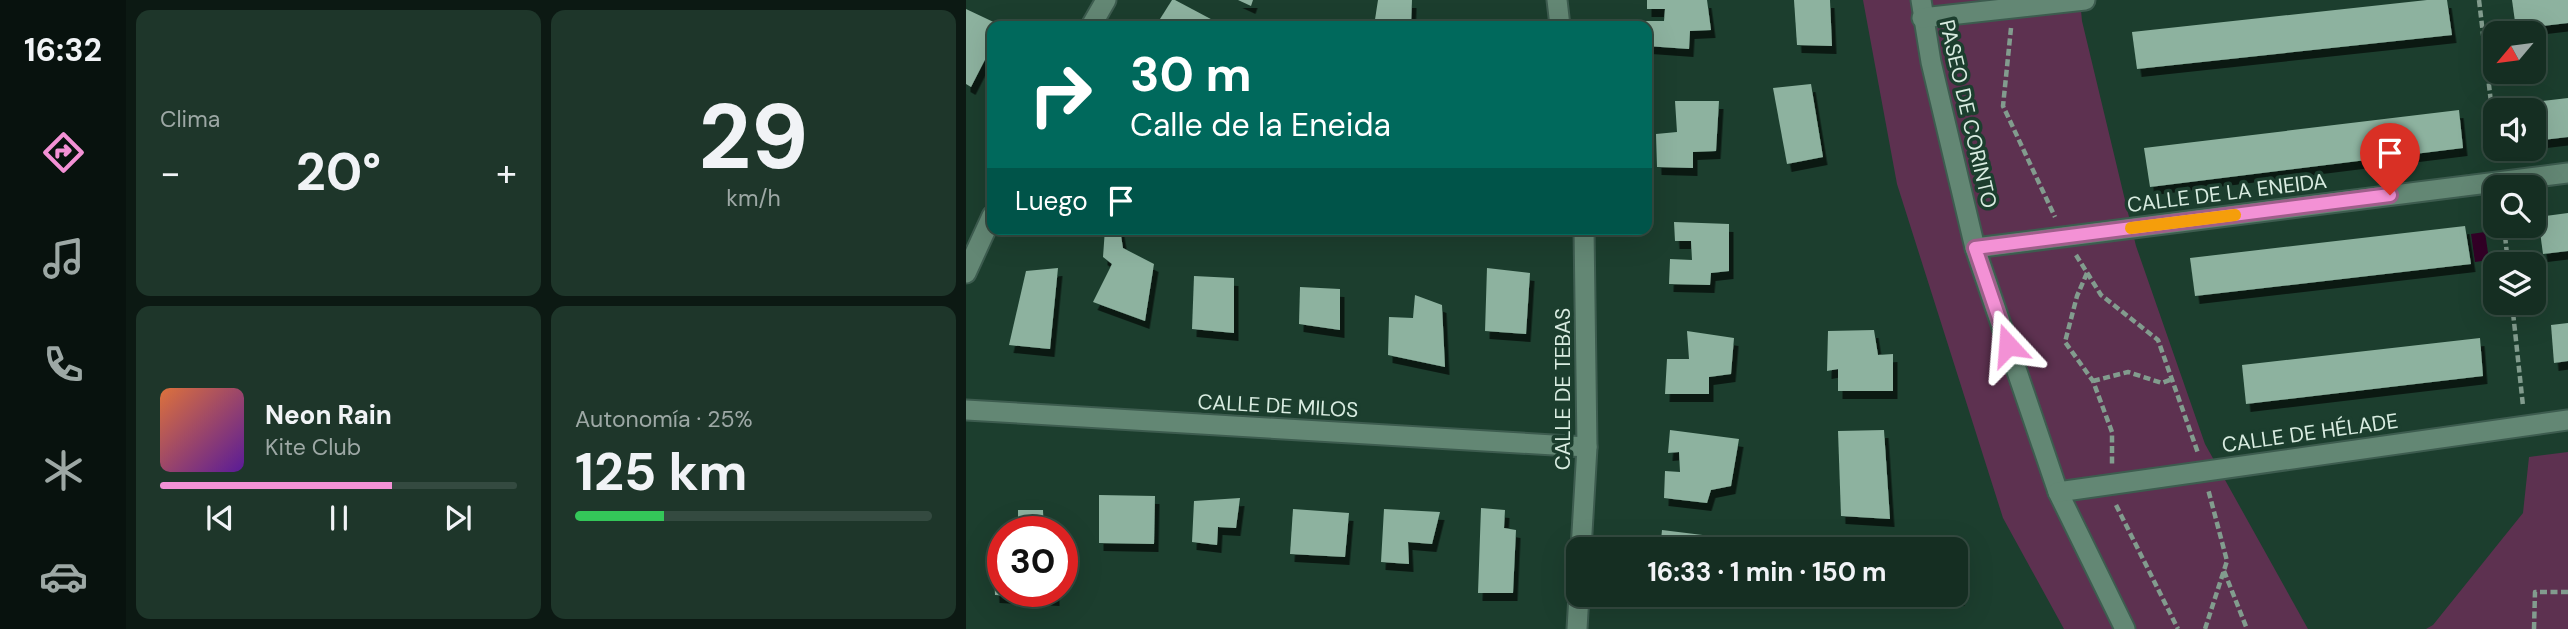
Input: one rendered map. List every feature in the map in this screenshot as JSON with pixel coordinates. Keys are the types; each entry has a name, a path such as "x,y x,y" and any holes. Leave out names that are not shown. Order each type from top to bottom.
{"street":[{"path":"1094,21 1106,0"},
{"path":"1557,0 1559,21"},
{"path":"1922,9 2013,8 2085,0"},
{"name":"PASEO DE CORINTO","path":"1922,9 1975,248 2058,492 2125,629"},
{"name":"CALLE DE LA ENEIDA","path":"1975,248 2568,173"},
{"path":"966,273 987,227"},
{"name":"CALLE DE TEBAS","path":"1582,537 1587,447 1584,235"},
{"name":"CALLE DE MILOS","path":"966,410 1587,447"},
{"name":"CALLE DE HÉLADE","path":"2058,492 2568,420"},
{"path":"1577,629 1578,607"}],"path":[{"path":"2479,0 2490,98"},
{"path":"2013,8 2003,106 2064,237 2101,295 2158,340 2204,471 2227,561 2204,629"},
{"path":"2087,273 2077,296 2064,342 2093,381 2112,432 2113,499 2178,629"},
{"path":"2513,315 2525,425"},
{"path":"2093,381 2128,372 2162,383 2172,379"},
{"path":"2224,570 2247,629"},
{"path":"2534,629 2535,592 2568,592"}],"shaded area":[{"path":"1863,0 2080,0 2082,21 2136,246 2205,444 2308,629 2064,629 2003,518 1897,184"},
{"path":"2483,232 2483,238 2486,238 2488,252 2483,252 2483,261 2475,262 2471,234"},
{"path":"2568,452 2568,629 2426,629 2433,625 2523,513 2529,457"}],"building":[{"path":"1172,0 1175,0 1215,21 1163,21 1160,19"},
{"path":"1238,0 1253,0 1251,6"},
{"path":"1378,0 1412,0 1411,21 1375,21"},
{"path":"1647,0 1707,0 1711,30 1690,31 1689,49 1652,46 1652,21 1664,21 1665,9 1647,9"},
{"path":"1794,0 1830,0 1832,46 1797,45"},
{"path":"2447,0 2452,35 2137,69 2132,32"},
{"path":"2512,0 2568,0 2568,23 2546,26 2546,21 2515,21"},
{"path":"966,9 991,21 987,21 987,56 971,87 966,84"},
{"path":"1811,84 1823,157 1787,164 1773,88"},
{"path":"2568,98 2568,137 2546,140 2546,101"},
{"path":"1675,101 1719,101 1716,151 1693,152 1693,168 1657,167 1656,134 1677,132"},
{"path":"2459,110 2463,148 2150,187 2144,148"},
{"path":"2568,213 2568,251 2543,252 2541,238 2546,238 2546,216"},
{"path":"1674,222 1729,224 1729,271 1711,273 1710,285 1669,284 1670,259 1692,260 1691,241 1675,241"},
{"path":"2465,226 2471,264 2195,296 2190,258"},
{"path":"1105,235 1121,235 1123,248 1154,264 1145,321 1093,302 1112,264 1103,257"},
{"path":"1058,268 1050,349 1009,345 1026,271"},
{"path":"1487,268 1530,273 1526,334 1485,331"},
{"path":"1194,276 1234,278 1234,333 1192,329"},
{"path":"1300,287 1340,289 1340,330 1299,324"},
{"path":"1415,295 1442,305 1445,367 1388,355 1389,317 1413,318"},
{"path":"2568,323 2568,361 2554,363 2551,325"},
{"path":"1874,330 1878,355 1893,354 1893,391 1838,391 1838,369 1827,371 1828,331"},
{"path":"1687,331 1734,338 1731,374 1709,377 1709,394 1665,394 1667,359 1689,359"},
{"path":"2480,338 2483,376 2246,404 2242,365"},
{"path":"1670,430 1739,439 1731,486 1711,490 1707,503 1664,498 1665,471 1680,472 1679,452 1668,453"},
{"path":"1884,430 1890,519 1841,516 1838,431"},
{"path":"1099,495 1155,496 1154,544 1099,543"},
{"path":"1240,498 1236,528 1218,527 1217,545 1192,542 1194,501"},
{"path":"1481,508 1505,510 1504,528 1516,530 1513,593 1478,593"},
{"path":"1293,509 1349,513 1345,557 1290,554"},
{"path":"1384,509 1440,512 1432,544 1408,542 1409,564 1381,562"},
{"path":"1018,510 1043,510 1043,516 1018,516"},
{"path":"1662,530 1719,537 1661,537"}],"slow traffic":[{"path":"2131,228 2235,215"}],"route":[{"path":"2008,345 1975,248 2390,195"}]}
